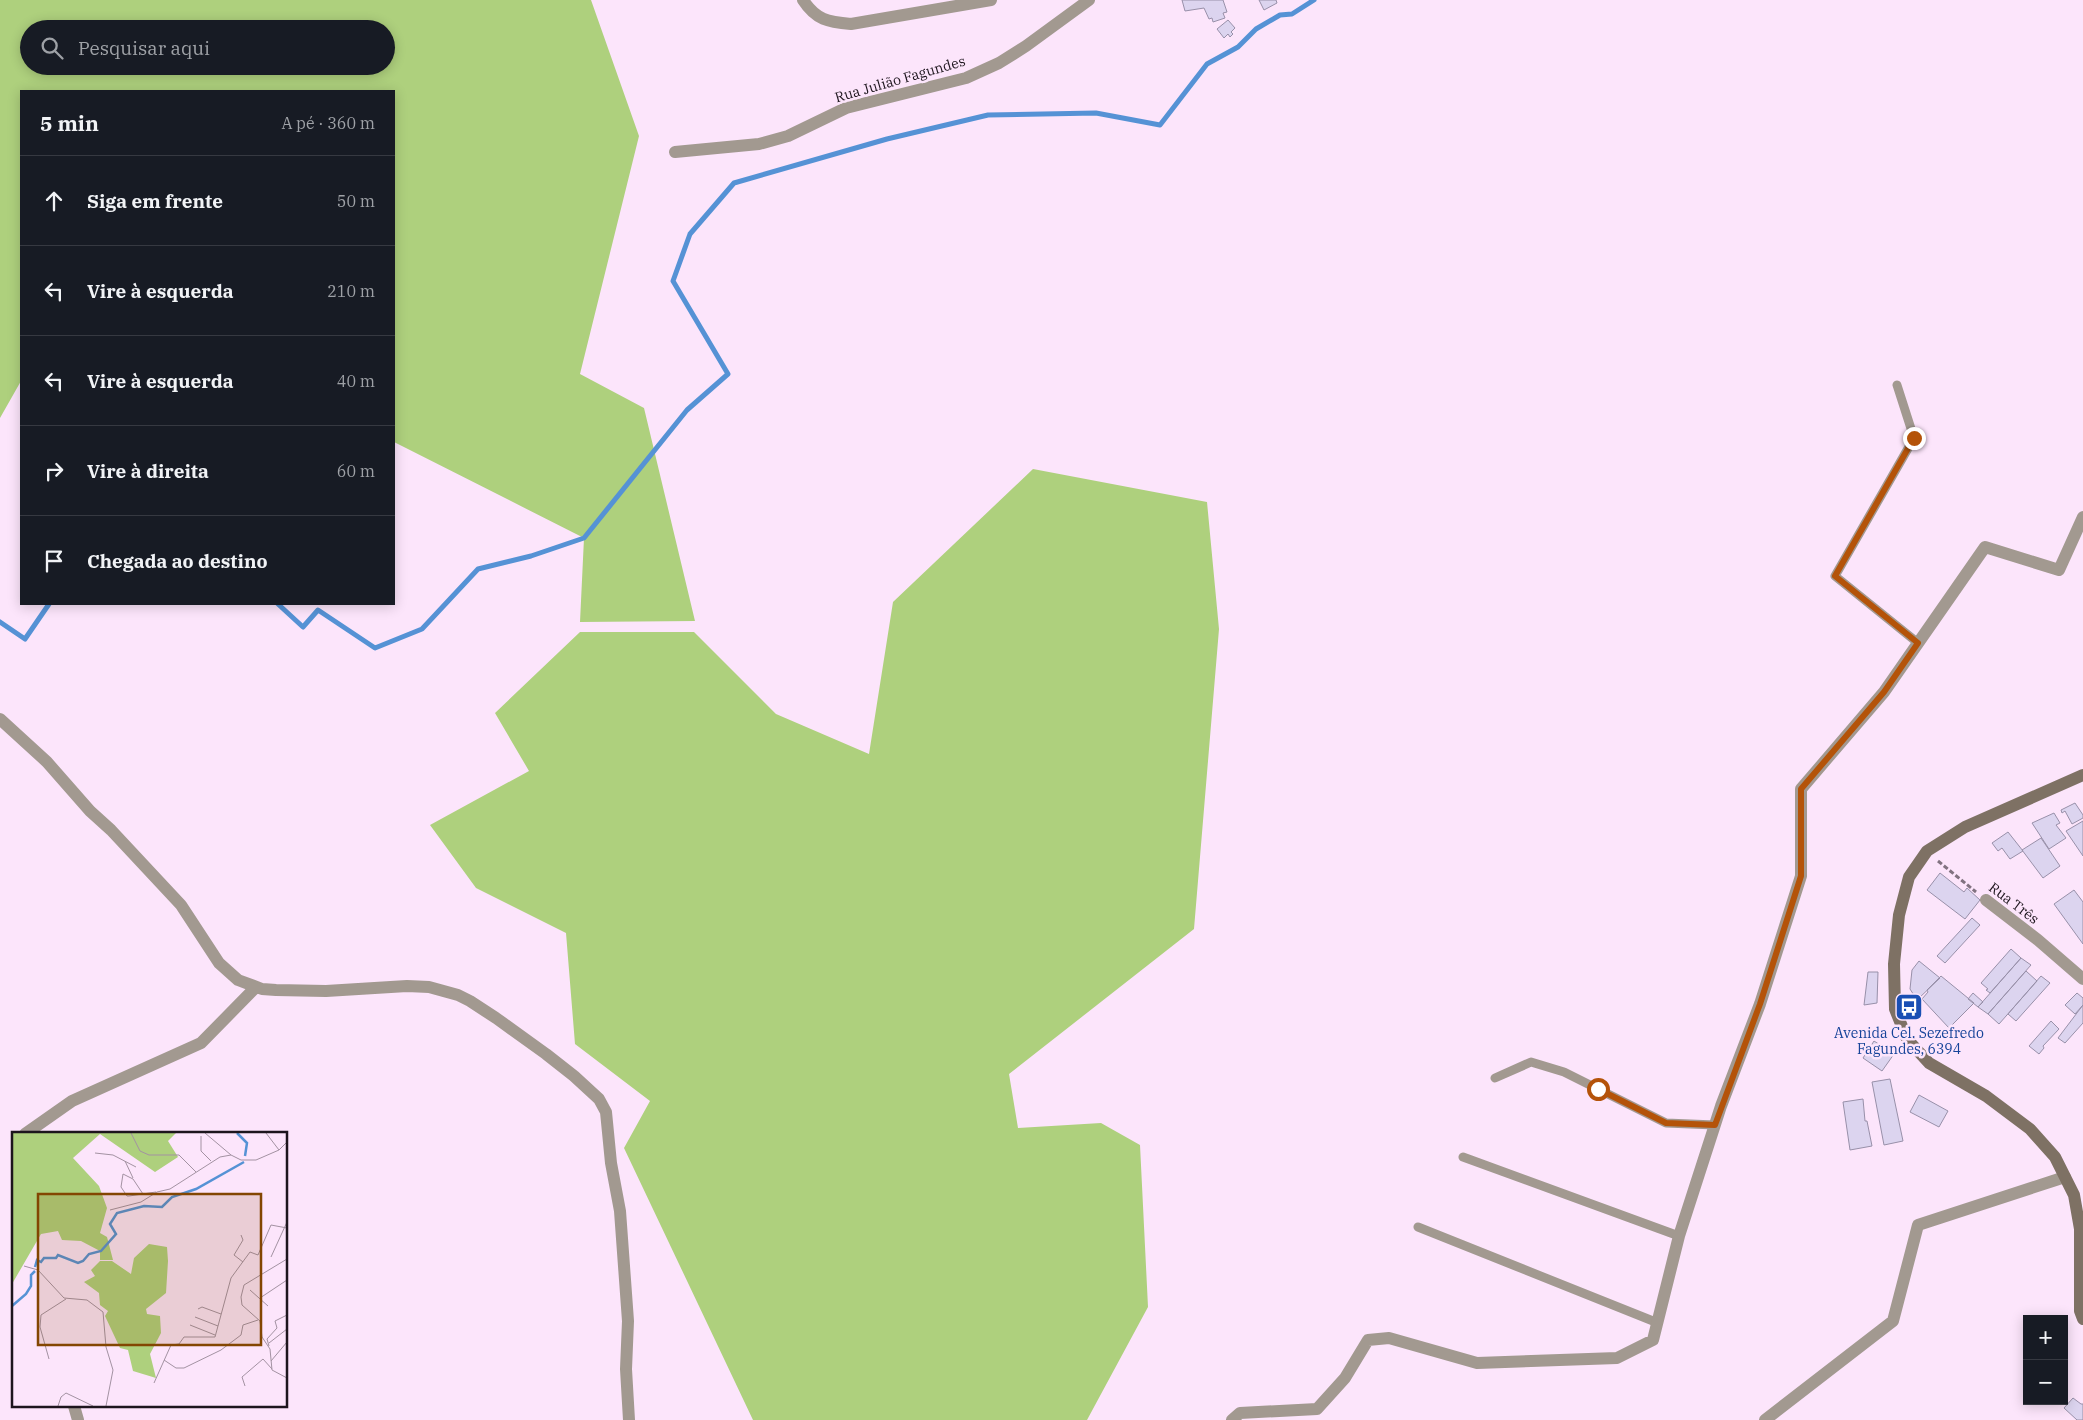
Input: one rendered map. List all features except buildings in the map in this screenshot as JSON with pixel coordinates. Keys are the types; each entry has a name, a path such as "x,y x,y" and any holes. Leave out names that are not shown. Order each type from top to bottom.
{"main road":[{"path":"2083,775 1965,827 1927,851 1910,877 1899,915 1894,964 1895,1009 1907,1039 1930,1063 1986,1096 2030,1129 2055,1157 2074,1195 2080,1229 2080,1311 2083,1319"}],"street":[{"path":"803,0 811,13 829,22 851,24 977,1 992,0"},
{"name":"Rua Julião Fagundes","path":"675,152 759,144 788,136 846,108 966,78 999,63 1026,46 1089,0"},
{"path":"1232,1420 1240,1413 1318,1409 1345,1378 1368,1340 1389,1338 1476,1363 1617,1358 1653,1340 1679,1236 1715,1125 1760,1004 1801,876 1801,789 1884,692 1985,547 2058,570 2083,516"},
{"path":"0,719 47,762 90,811 111,830 181,905 219,963 238,980 256,987 276,990 326,992 422,987 458,995 483,1009 546,1054 591,1090 604,1105 606,1112 611,1163 620,1211 628,1321 626,1369 629,1420"},
{"name":"Rua Três","path":"1986,900 2081,973"},
{"path":"28,1132 72,1101 201,1043 256,987"},
{"path":"1765,1420 1893,1321 1918,1224 2065,1177"}],"lane":[{"path":"1897,385 1914,438 1835,576 1918,643"},
{"path":"1495,1078 1532,1062 1564,1072 1666,1123 1715,1125"},
{"path":"1463,1157 1679,1236"},
{"path":"1418,1227 1658,1322"}],"path":[{"name":"Rua Três","path":"1927,851 1986,900"}],"green space":[{"path":"0,0 591,0 639,136 580,374 644,408 695,621 580,622 584,538 395,443 395,90 20,90 20,383 0,418"},
{"path":"1033,469 1207,502 1219,629 1194,929 1009,1074 1018,1128 1101,1123 1140,1145 1148,1307 1087,1420 753,1420 624,1148 650,1101 575,1044 566,933 476,888 430,825 529,771 495,713 580,632 694,632 776,714 869,754 893,602"}],"waterway":[{"path":"279,605 303,627 318,610 375,648 422,629 478,569 531,556 584,538 687,410 728,374 673,281 690,234 734,183 887,139 988,115 1096,113 1160,125 1207,64 1238,47 1256,29 1280,15 1292,14 1314,0"},
{"path":"0,622 25,639 48,605"}],"place":[{"name":"Avenida Cel. Sezefredo Fagundes, 6394","path":"1909,1007"}],"route":[{"path":"1598,1089 1666,1123 1715,1125 1760,1004 1801,876 1801,789 1884,692 1918,643 1835,576 1914,438"}]}
